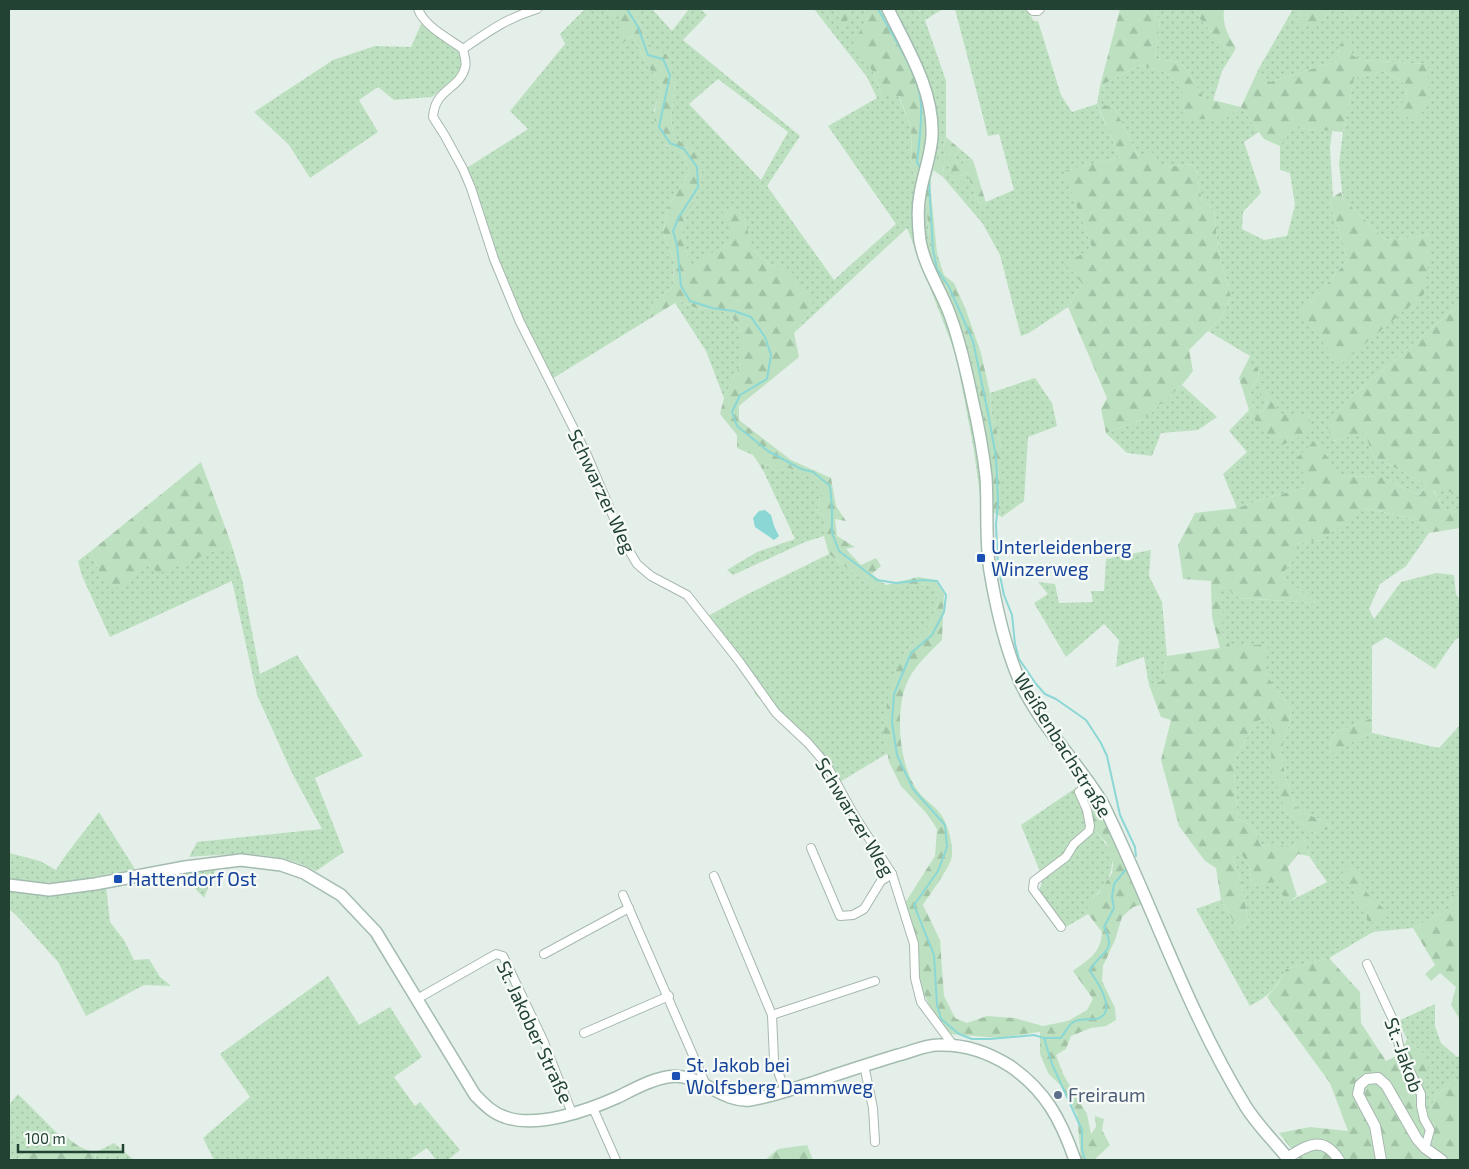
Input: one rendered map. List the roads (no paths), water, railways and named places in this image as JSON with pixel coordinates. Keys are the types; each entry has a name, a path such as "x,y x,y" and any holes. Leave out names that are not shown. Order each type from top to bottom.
{"main road":[{"name":"Weißenbachstraße","path":"888,9 922,80 930,109 932,136 920,194 918,224 926,263 952,323 964,363 980,431 986,477 990,569 1005,644 1029,698 1091,783 1112,822 1192,1005 1218,1058 1247,1108 1288,1159"},
{"name":"St. Jakober Straße","path":"9,885 49,890 95,884 190,866 240,860 281,865 304,873 341,895 376,932 475,1094 487,1108 505,1118 518,1120 547,1119 572,1114 593,1108 648,1082 667,1077 681,1076 706,1085 727,1096 748,1100 785,1091 864,1065 936,1045 953,1045 975,1049 999,1060 1022,1075 1045,1098 1063,1128 1076,1160"}],"street":[{"path":"418,9 420,16 428,24 463,48 496,25 537,9"},
{"path":"1031,9 1033,11 1040,9"},
{"name":"Schwarzer Weg","path":"463,48 466,63 465,69 461,78 442,93 436,102 432,118 445,136 463,169 494,259 520,322 587,455 624,542 636,564 651,576 688,595 776,713 808,743 826,764 854,816 892,874 914,944 915,978 922,1002 953,1045"},
{"path":"1061,927 1032,889 1034,881 1066,856 1074,844 1089,831 1090,826 1086,810 1079,792 1091,783"},
{"path":"811,848 840,916 859,913 864,909 882,881 892,874"},
{"path":"714,876 772,1015 774,1060 785,1091"},
{"path":"623,895 706,1085"},
{"path":"544,954 629,908"},
{"name":"St. Jakober Straße","path":"417,999 496,954 503,956 543,1040 572,1114"},
{"name":"St.-Jakob","path":"1367,964 1394,1022 1400,1050 1421,1094 1424,1119 1430,1130 1425,1148"},
{"path":"772,1015 875,981"},
{"path":"584,1033 668,996"},
{"path":"864,1065 873,1108 876,1142"},
{"path":"1381,1160 1375,1126 1358,1094 1360,1085 1367,1079 1378,1078 1386,1085 1416,1139 1442,1160"},
{"path":"593,1108 616,1160"},
{"path":"1288,1159 1306,1146 1314,1144 1324,1146 1334,1153 1339,1160"}],"water":[{"path":"765,510 771,515 779,536 774,540 755,527 753,518 759,511"}],"waterway":[{"path":"627,9 638,27 648,55 663,59 670,75 659,127 670,143 684,149 697,167 698,187 679,217 673,231 677,245 681,286 690,301 751,317 765,337 771,355 767,379 740,395 732,412 737,426 768,451 801,469 813,472 830,486 832,533 839,551 877,580 896,583 924,580 937,581 946,595 944,612 932,635 911,653 894,694 892,722 897,755 913,789 945,825 947,847 938,871 914,905 934,955 937,1005 941,1019 959,1034 972,1039 1034,1035 1044,1038 1052,1064 1082,1130 1082,1149 1085,1160"},
{"path":"878,9 904,55 916,81 921,104 917,162 921,170"},
{"path":"929,183 933,250 937,269 949,287 973,341 988,413 996,457 998,566 1004,595 1012,615 1015,644 1019,659 1045,694 1056,699 1086,720 1101,743 1107,756 1120,815 1135,847 1136,856"},
{"path":"1044,1038 1061,1038 1074,1021 1095,1019 1102,1016 1106,1011 1104,997 1090,971 1108,948 1108,936 1104,927 1114,908 1112,897 1114,884 1127,868"}],"place":[{"name":"Unterleidenberg Winzerweg","path":"981,558"},
{"name":"Hattendorf Ost","path":"118,879"},
{"name":"St. Jakob bei Wolfsberg Dammweg","path":"676,1076"},
{"name":"Freiraum","path":"1058,1095"}]}
